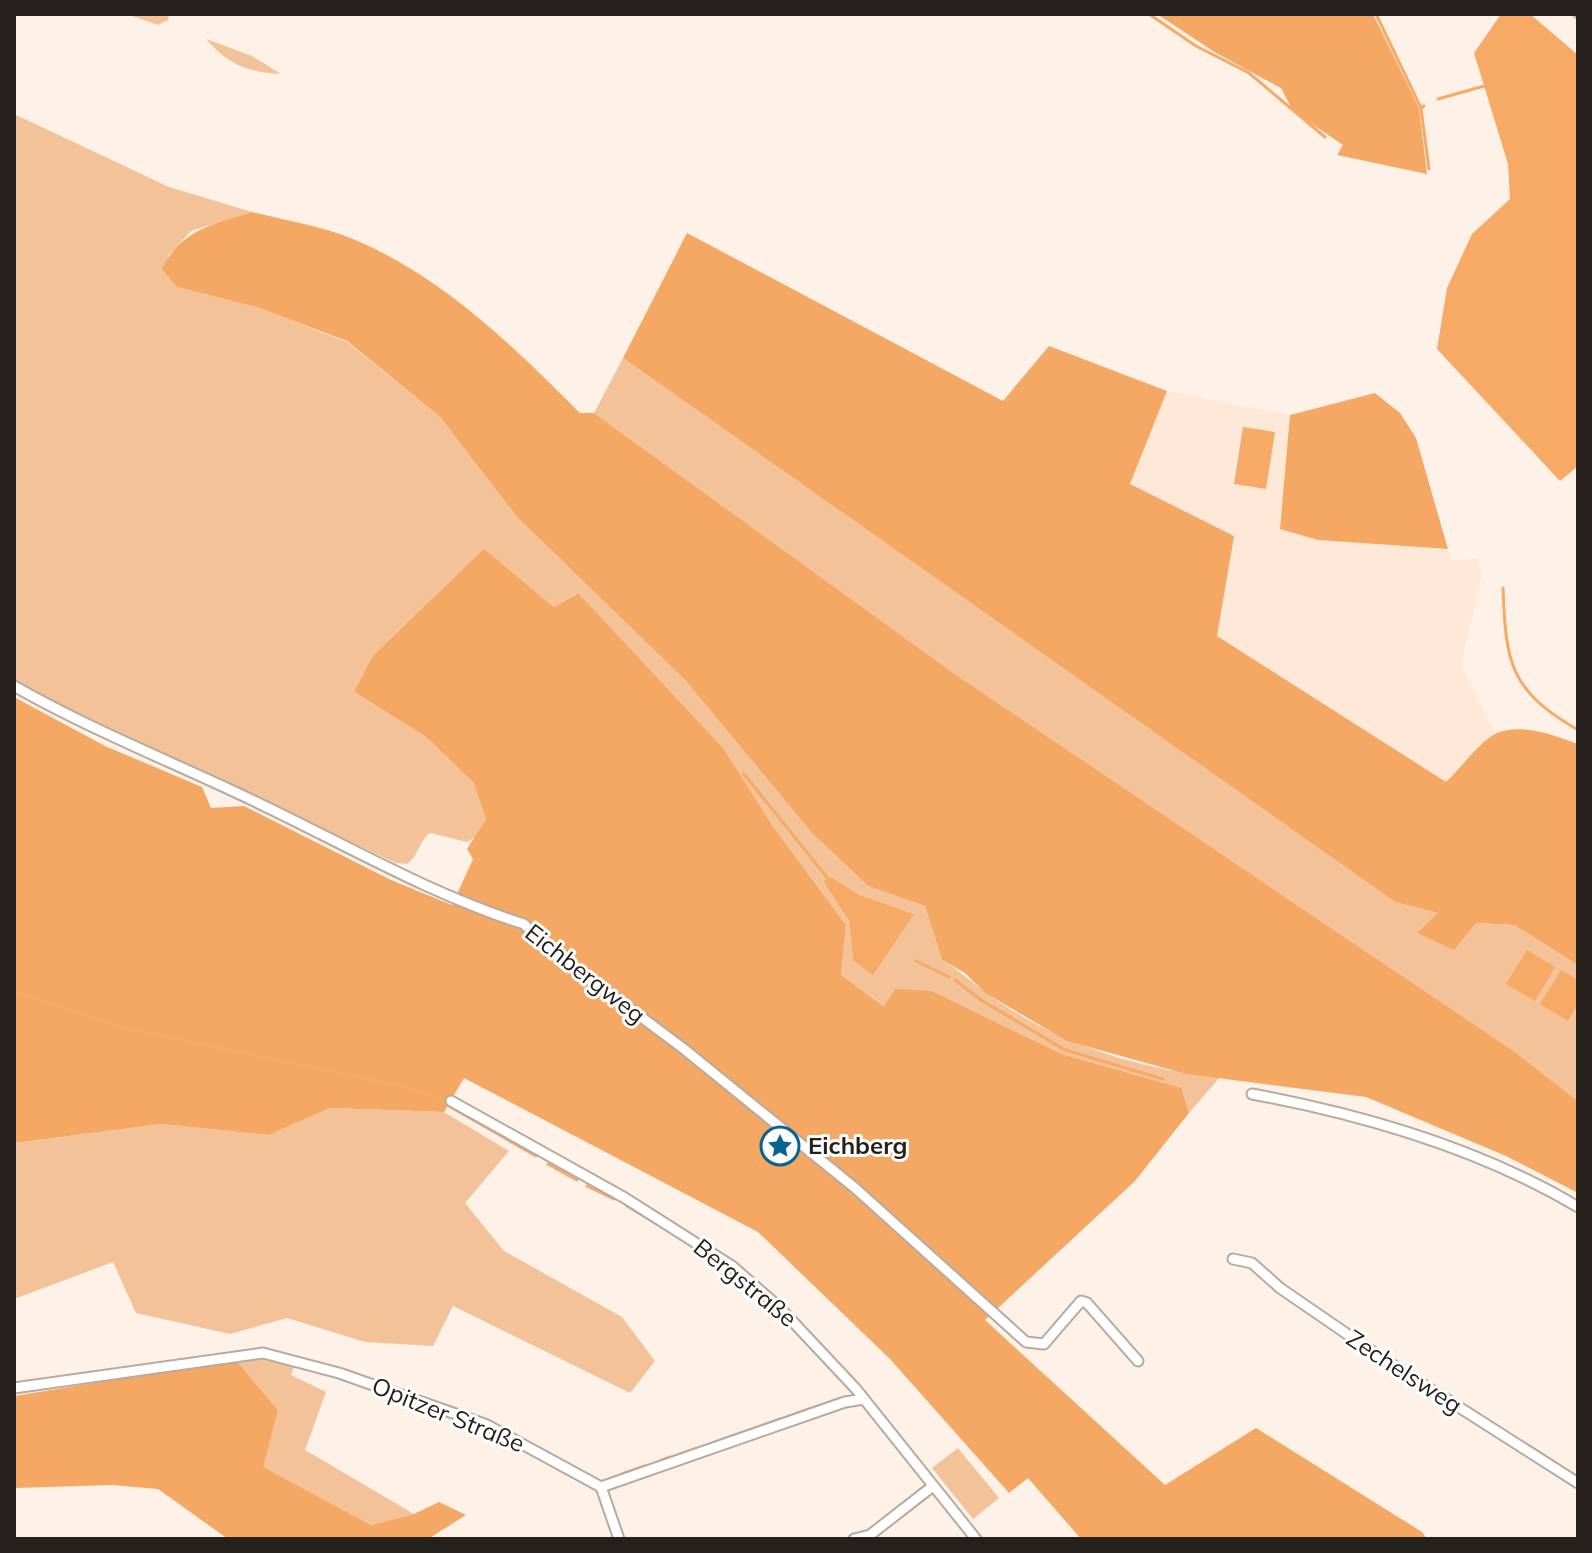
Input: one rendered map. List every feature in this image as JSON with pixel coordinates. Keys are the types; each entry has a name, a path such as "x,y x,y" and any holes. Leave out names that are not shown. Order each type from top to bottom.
{"street":[{"name":"Eichbergweg","path":"14,686 74,720 236,793 322,837 524,924 550,949 684,1049 855,1188 970,1289 1003,1324 1035,1345 1044,1344 1076,1303 1087,1303 1138,1361"},
{"path":"1252,1094 1346,1113 1468,1153 1578,1207"},
{"name":"Bergstraße","path":"451,1101 625,1198 732,1266 806,1334 864,1399 976,1539"},
{"name":"Zechelsweg","path":"1233,1259 1252,1263 1297,1300 1382,1358 1578,1483"},
{"name":"Opitzer Straße","path":"14,1388 263,1353 328,1369 487,1425 601,1487"},
{"path":"619,1539 601,1487 845,1402 864,1399"},
{"path":"854,1539 870,1535 933,1486"}],"shaded area":[{"path":"126,14 169,14 168,20 158,25"},
{"path":"1157,14 1373,14 1419,108 1427,174 1337,155 1343,145 1293,111 1281,88 1216,53"},
{"path":"1501,14 1530,14 1578,55 1578,466 1560,481 1437,349 1447,288 1472,234 1510,199 1508,164 1474,53"},
{"path":"206,39 252,56 281,74 239,66"},
{"path":"14,114 169,187 252,212 191,231 168,256 177,287 256,307 347,342 440,417 517,517 685,680 812,833 868,886 925,906 942,960 1012,1010 1068,1039 1097,1051 1158,1068 1220,1077 1189,1113 1180,1088 1062,1054 932,991 885,1006 841,975 846,925 772,825 724,749 577,593 554,607 484,550 446,587 355,693 426,737 473,782 486,819 475,837 467,842 430,833 407,864 396,863 103,728 14,681","holes":["831,877 860,895 914,914 853,960 849,921 823,881"]},
{"path":"252,212 341,234 417,272 502,338 580,413 594,413 952,672 1515,1052 1578,1101 1578,1193 1506,1156 1366,1097 1186,1074 1067,1041 985,993 965,973 942,960 925,906 868,886 812,833 685,680 517,517 440,417 347,341 256,307 177,287 162,269 169,256 188,237 212,225"},
{"path":"687,233 1003,401 1049,346 1167,391 1130,484 1234,536 1217,636 1446,782 1491,736 1507,730 1548,734 1578,744 1578,965 1514,925 1476,923 1454,950 1417,933 1438,913 1395,902 623,358"},
{"path":"623,358 1395,902 1439,913 1418,933 1476,923 1514,925 1578,965 1578,1101 1515,1052 952,672 594,413"},
{"path":"1167,391 1290,415 1280,529 1318,540 1448,549 1454,561 1477,558 1482,575 1461,665 1495,734 1446,782 1217,636 1234,536 1129,484"},
{"path":"1375,393 1400,413 1416,438 1448,549 1318,540 1280,529 1290,415"},
{"path":"1243,427 1275,432 1266,489 1234,484"},
{"path":"484,549 554,607 578,593 724,749 772,825 846,925 841,975 884,1006 895,989 932,991 1062,1054 1181,1088 1189,1113 1135,1181 985,1320 1165,1485 1256,1428 1422,1532 1427,1539 1081,1539 1028,1478 1009,1493 890,1359 758,1232 464,1078 444,1112 330,1108 269,1135 161,1124 14,1143 14,697 105,746 202,787 211,808 244,806 391,880 452,905 473,859 467,849 486,819 473,782 426,737 354,692 373,656"},
{"path":"831,877 860,895 914,914 873,975 853,960 849,921 823,881"},
{"path":"1527,950 1555,967 1535,1001 1506,984"},
{"path":"1561,970 1578,980 1578,1004 1568,1021 1540,1004"},
{"path":"330,1108 444,1112 509,1151 465,1203 504,1251 622,1317 655,1361 630,1393 453,1306 433,1346 365,1342 287,1318 230,1334 136,1313 113,1262 14,1299 14,1143 161,1124 269,1135"},
{"path":"236,1360 295,1364 291,1375 326,1392 305,1450 414,1514 371,1525 262,1467 278,1410"},
{"path":"236,1360 278,1410 263,1467 371,1525 414,1514 439,1502 466,1515 428,1539 228,1539 158,1489 112,1485 14,1488 14,1396"},
{"path":"958,1448 999,1498 973,1519 932,1468"}],"waterway":[{"path":"1149,14 1196,46 1249,73 1325,137"},
{"path":"1376,14 1421,108 1424,106"},
{"path":"1572,14 1578,19"},
{"path":"1438,99 1484,86"},
{"path":"1421,109 1429,169"},
{"path":"1503,588 1506,636 1516,672 1538,701 1578,730"},
{"path":"744,774 829,880"},
{"path":"916,961 949,977"},
{"path":"955,980 981,1000 1065,1050 1163,1079"},
{"path":"14,991 124,1028 401,1086 435,1098 536,1156"},
{"path":"548,1164 577,1180"},
{"path":"587,1186 614,1199"},
{"path":"627,1206 664,1228"},
{"path":"686,1242 747,1286"},
{"path":"818,1406 836,1400"},
{"path":"784,1418 815,1407"},
{"path":"753,1429 780,1419"},
{"path":"713,1443 749,1430"},
{"path":"680,1454 698,1448"},
{"path":"660,1461 670,1457"},
{"path":"622,1474 645,1466"}],"place":[{"name":"Eichberg","path":"780,1146"}]}
